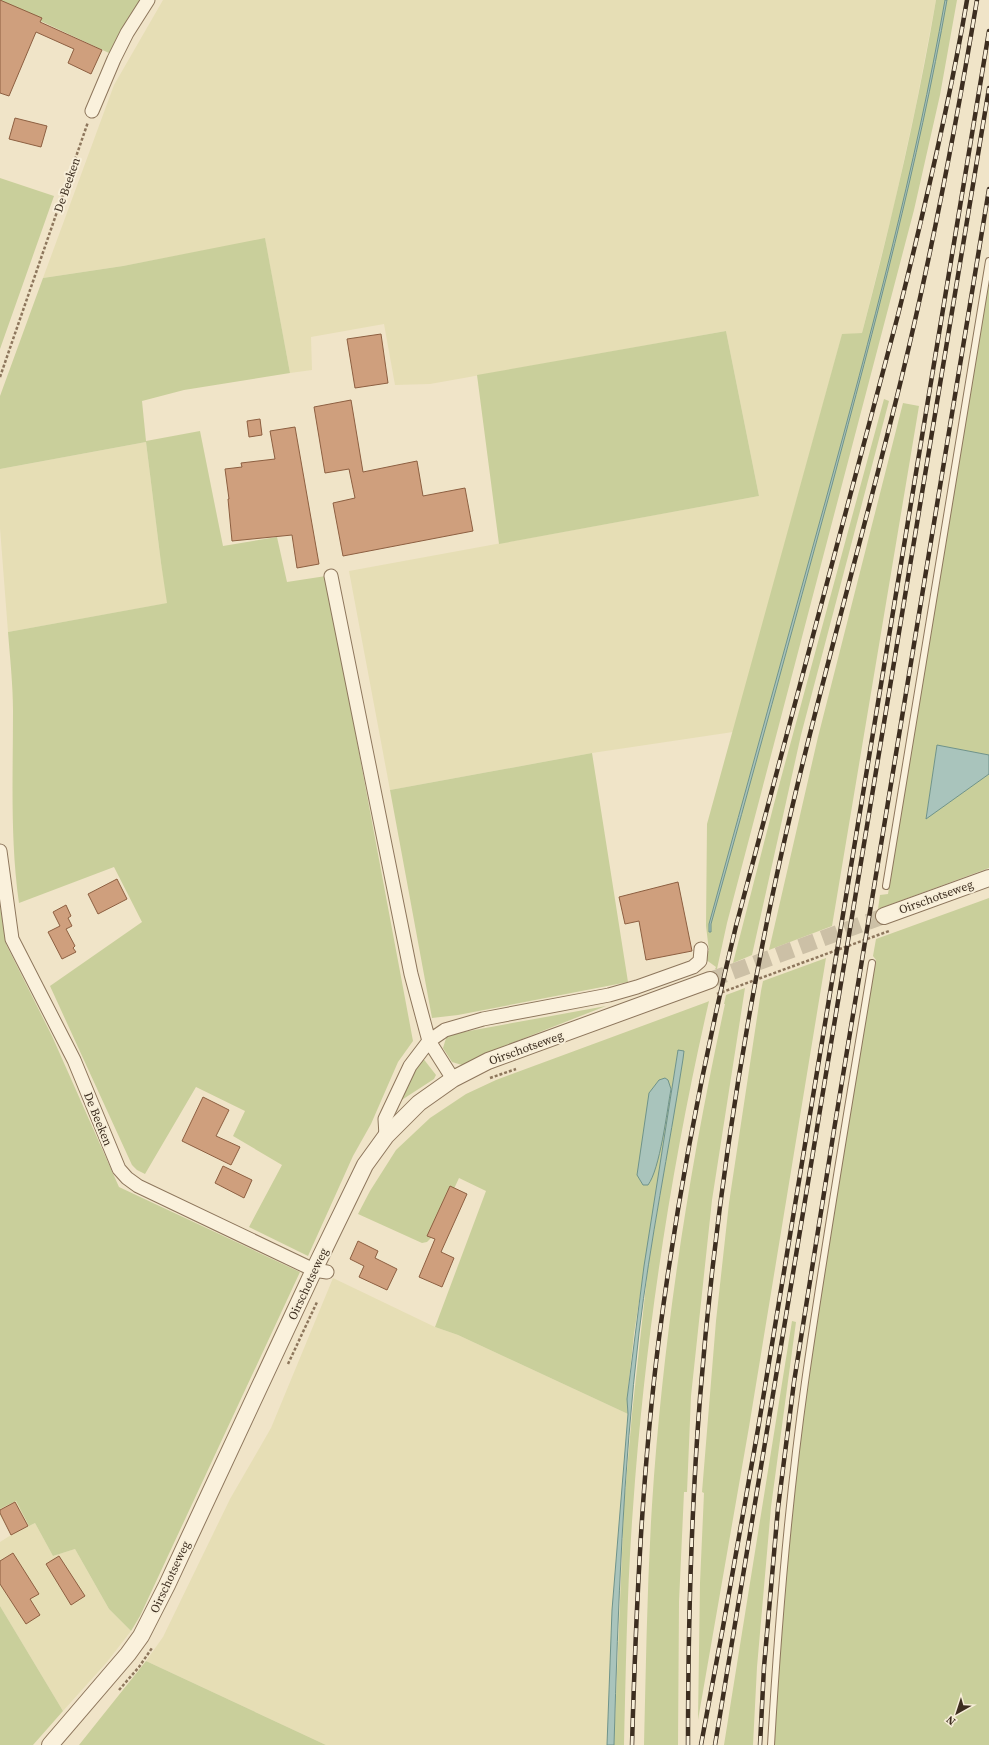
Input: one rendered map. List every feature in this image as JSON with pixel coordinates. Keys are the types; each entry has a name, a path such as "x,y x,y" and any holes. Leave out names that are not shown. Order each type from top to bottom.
{"street":[{"path":"92,111 114,59 127,33 148,0"},
{"path":"331,576 411,974 430,1041 453,1079"},
{"name":"De Beeken","path":"0,851 12,939 74,1060 119,1169 127,1178 138,1186 321,1271"},
{"name":"Oirschotseweg","path":"884,916 989,878"},
{"path":"386,1136 385,1119 410,1066 430,1041 446,1030 464,1024 609,995 654,982 690,969 697,964 701,956 701,949"},
{"name":"Oirschotseweg","path":"50,1745 120,1664 141,1636 321,1271 365,1165 386,1136 418,1104 453,1079 488,1061 712,988"}],"lane":[{"path":"886,886 989,261"},
{"path":"771,1745 780,1609 789,1509 805,1383 872,964"}],"path":[{"name":"De Beeken","path":"0,377 92,111"},
{"path":"712,988 892,930"},
{"path":"489,1079 517,1068"},
{"path":"287,1366 319,1297"},
{"path":"118,1691 139,1667 156,1643"}],"shaded area":[{"path":"163,0 936,0 916,105 894,206 862,333 842,335 733,732 592,753 390,790 349,571 759,496 726,331 430,384 395,385 384,324 311,337 312,370 290,373 265,239 123,266 43,278 114,85"},
{"path":"146,442 161,563 168,603 8,632 0,528 0,469"},
{"path":"333,1278 435,1327 458,1335 628,1414 612,1610 607,1745 326,1745 146,1661 163,1637 230,1499 271,1428"},
{"path":"16,1501 29,1526 35,1523 53,1556 75,1549 109,1609 131,1631 107,1662 63,1711 0,1606 0,1542 11,1535 0,1515 0,1509"}],"green space":[{"path":"0,0 141,0 109,53 0,2"},
{"path":"936,0 945,0 920,126 876,313 709,924 709,932 711,932 711,924 832,485 880,304 923,122 947,0 957,0 940,95 914,210 727,923 717,969 715,969 716,967 705,959 704,952 709,951 706,926 707,824 842,334 862,333 903,167 929,42"},
{"path":"0,178 54,196 0,349"},
{"path":"265,238 290,373 184,390 142,401 146,441 200,431 223,546 277,537 287,582 326,576 413,1041 398,1062 371,1124 353,1156 308,1256 249,1227 282,1165 233,1136 245,1111 196,1087 145,1174 137,1170 132,1165 50,986 142,922 114,867 19,903 14,855 13,701 8,632 167,603 146,442 0,469 0,396 43,278 123,266"},
{"path":"989,277 989,755 937,746 926,818 989,774 989,868 878,909 880,895 888,894"},
{"path":"726,331 759,496 499,544 477,375"},
{"path":"884,399 889,401 801,735 752,955 733,963 774,804"},
{"path":"903,403 919,406 832,926 769,950 818,737"},
{"path":"592,753 628,982 458,1015 432,1018 390,790"},
{"path":"989,898 989,1745 773,1745 779,1654 801,1429 814,1331 876,960 873,956 876,939"},
{"path":"0,906 6,944 52,1036 119,1187 300,1272 140,1616 131,1631 109,1609 75,1549 53,1556 35,1523 29,1526 16,1501 0,1509"},
{"path":"826,958 749,1427 698,1720 700,1583 704,1493 702,1492 716,1321 729,1203 761,991 763,981"},
{"path":"745,988 712,1200 691,1396 687,1492 684,1492 679,1602 678,1745 644,1745 652,1505 670,1316 689,1190 726,995"},
{"path":"709,1001 695,1063 671,1189 652,1316 638,1444 629,1567 624,1745 614,1745 624,1505 632,1414 648,1267 672,1123 678,1050 634,1334 627,1399 628,1414 458,1335 435,1327 486,1191 459,1178 431,1238 427,1242 422,1243 358,1214 370,1191 396,1150 430,1118 466,1094 496,1080"},
{"path":"606,1006 504,1046 504,1049 462,1065 452,1062 443,1048 447,1035"},
{"path":"422,1057 436,1075 434,1079 397,1103"},
{"path":"792,1321 796,1322 771,1507 757,1667 753,1745 724,1745"},
{"path":"0,1606 63,1711 33,1745 0,1745"},
{"path":"146,1661 326,1745 79,1745"}],"water":[{"path":"945,0 947,0 923,122 880,304 832,485 711,924 711,932 709,932 709,924 876,313 920,126"},
{"path":"937,745 989,755 989,774 926,819"},
{"path":"678,1050 684,1051 683,1059 643,1299 633,1384 622,1539 614,1745 607,1745 612,1610 628,1414 627,1399 644,1266"},
{"path":"665,1078 668,1080 671,1089 662,1139 652,1177 648,1185 643,1185 637,1175 649,1093 659,1080"}],"building":[{"path":"0,0 42,18 40,22 102,50 91,74 68,63 74,49 36,32 9,96 0,93"},
{"path":"15,118 47,126 41,147 9,139"},
{"path":"381,334 388,383 355,388 347,339"},
{"path":"351,400 363,472 417,461 423,496 465,488 473,531 343,556 333,503 355,498 349,469 325,473 314,407"},
{"path":"260,419 262,435 249,437 247,421"},
{"path":"295,427 319,564 297,568 292,535 232,541 225,469 242,467 241,463 275,459 270,431"},
{"path":"117,879 127,899 98,914 88,894"},
{"path":"678,882 692,951 646,960 639,921 625,924 619,897"},
{"path":"66,905 71,916 68,918 72,926 66,929 75,946 73,948 76,952 62,959 48,932 60,926 53,912"},
{"path":"203,1097 229,1110 216,1136 240,1147 231,1165 182,1141"},
{"path":"223,1166 252,1180 244,1198 215,1183"},
{"path":"450,1186 467,1194 441,1252 454,1258 442,1287 419,1277 435,1239 427,1236"},
{"path":"358,1241 378,1251 375,1258 397,1269 387,1290 359,1277 364,1266 350,1259"},
{"path":"15,1502 28,1526 11,1535 0,1513 0,1510"},
{"path":"13,1553 39,1594 30,1599 40,1615 26,1624 0,1584 0,1561"},
{"path":"59,1556 85,1596 71,1605 46,1564"}],"tunnel":[{"path":"710,980 884,916"}],"railway":[{"path":"632,1745 638,1592 648,1439 666,1286 692,1131 736,926 898,315 917,237 936,158 967,0"},
{"path":"688,1745 694,1484 700,1398 717,1228 742,1059 762,947 793,804 810,732 902,376 923,283 952,142 977,0"},
{"path":"701,1745 758,1429 989,31"},
{"path":"715,1745 989,88"},
{"path":"760,1745 764,1667 778,1508 794,1382 989,189"}]}
